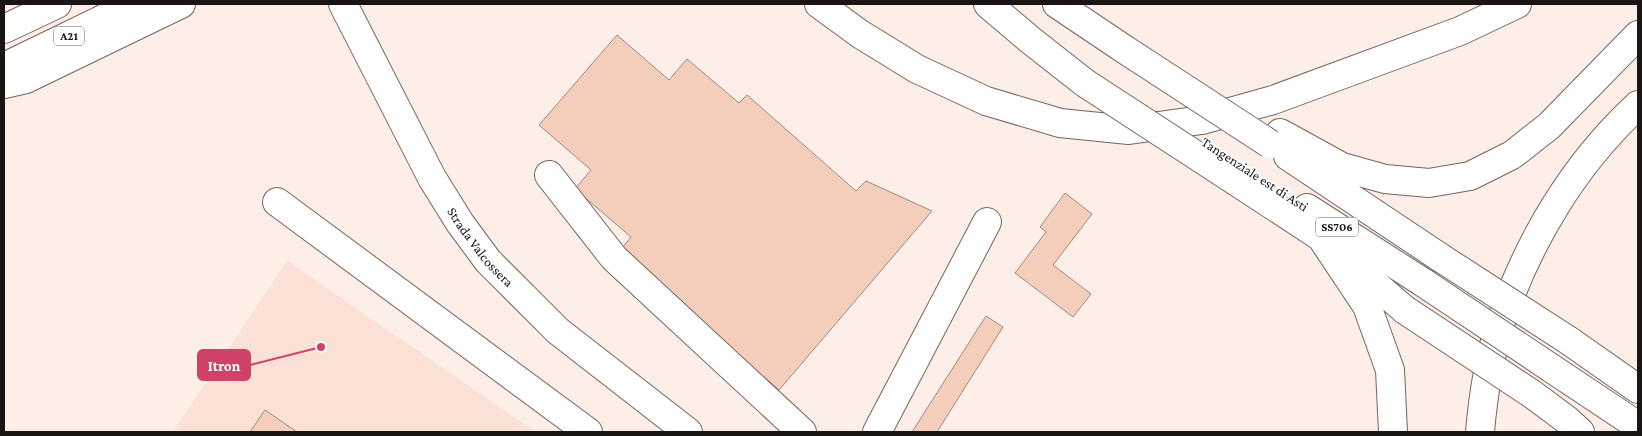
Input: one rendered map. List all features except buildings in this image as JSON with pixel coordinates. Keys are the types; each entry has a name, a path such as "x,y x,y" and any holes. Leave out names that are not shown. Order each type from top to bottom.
{"main road":[{"name":"A21","path":"4,29 57,4"},
{"name":"A21","path":"4,68 134,4"},
{"path":"4,84 26,79 182,4"},
{"path":"819,4 860,34 916,69 986,100 1060,123 1129,130 1202,120 1272,100 1460,31 1517,4"},
{"path":"988,4 1029,39 1093,78"},
{"name":"Tangenziale est di Asti","path":"997,4 1093,78 1244,176 1424,283 1638,426"},
{"name":"SS706","path":"1057,4 1132,44 1275,138 1441,258 1568,340 1638,389"},
{"path":"1082,4 1132,44"},
{"name":"Strada Valcossera","path":"347,11 432,178 460,223 488,261 558,331 688,432"},
{"path":"1275,138 1342,167 1385,179 1429,183 1470,176 1512,155 1549,126 1638,34"},
{"path":"1480,432 1483,395 1500,325 1532,246 1574,176 1638,104"},
{"path":"549,175 614,258 802,432"},
{"path":"1244,176 1321,237 1405,310 1532,394 1580,432"},
{"path":"277,202 588,432"},
{"path":"877,432 987,222"},
{"path":"1321,237 1367,306 1390,370 1393,432"}],"shaded area":[{"path":"287,261 536,432 173,432"}],"place":[{"name":"Itron","path":"321,347"}]}
